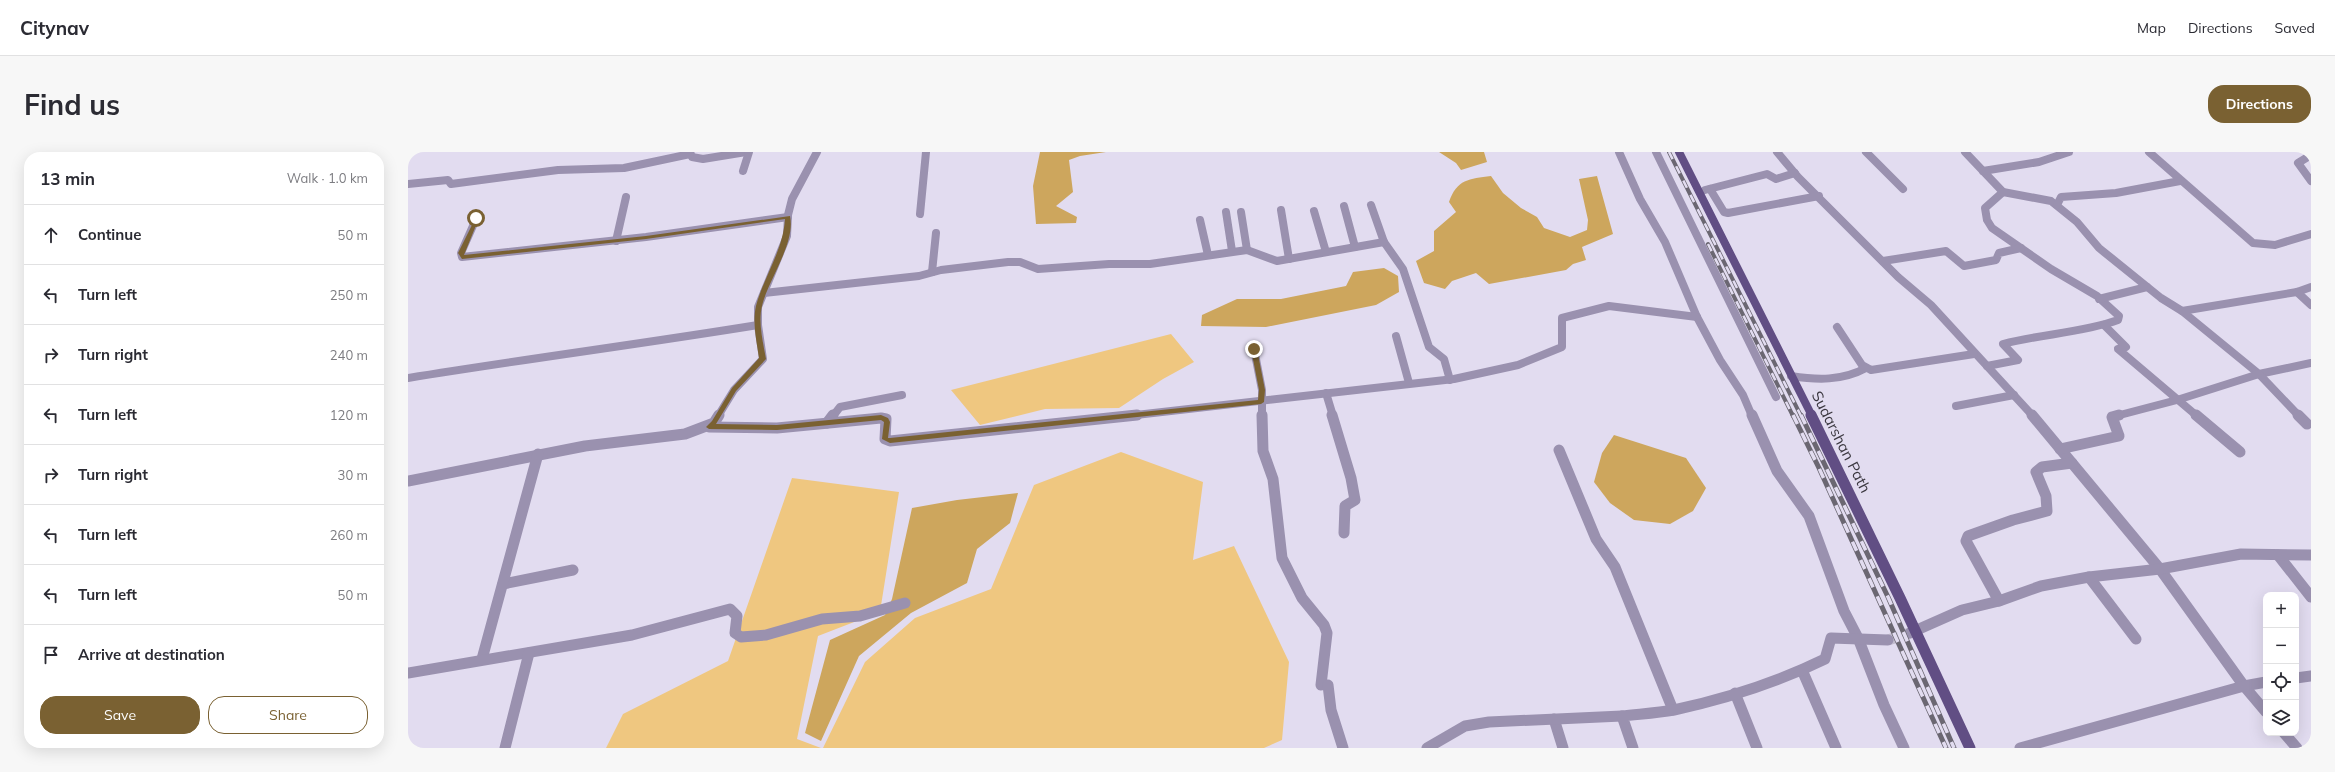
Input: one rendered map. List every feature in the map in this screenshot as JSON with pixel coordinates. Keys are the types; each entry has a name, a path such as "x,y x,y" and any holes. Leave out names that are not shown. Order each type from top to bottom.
{"main road":[{"name":"Sudarshan Path","path":"1679,152 1791,376 1970,748"}],"street":[{"path":"408,184 448,180 451,184 558,170 609,170 690,153 696,159 704,159 748,152 743,171"},
{"path":"709,427 714,422 734,390 762,359 758,324 758,307 787,236 788,217 792,199 817,152"},
{"path":"920,214 926,152"},
{"path":"1619,152 1640,199 1665,242 1697,317 1720,360 1743,395 1777,471 1809,516 1844,611 1858,638 1884,705 1904,748"},
{"path":"1656,152 1714,267 1740,326 1776,397"},
{"path":"1777,152 1795,173 1898,277 1931,305 1974,354 2014,395 2160,569 2244,686 2263,708"},
{"path":"1866,152 1903,189"},
{"path":"1966,152 2001,190 2046,199 2057,205 2076,222 2099,248 2148,287 2182,311 2259,374 2307,424"},
{"path":"1983,171 2039,162 2069,152"},
{"path":"2148,152 2253,243 2273,246 2311,234"},
{"path":"2311,155 2298,163 2311,181"},
{"path":"1699,192 1767,174 1776,179 1795,173"},
{"path":"2057,205 2061,197 2116,193 2180,181"},
{"path":"1710,189 1724,212 1728,213 1819,196"},
{"path":"1987,366 2018,360 2003,344 2033,336 2104,325 2118,320 2119,316 2083,287 1992,228 1987,220 1986,205 2000,196 2001,190"},
{"path":"616,241 626,197"},
{"path":"1706,205 1718,202"},
{"path":"1371,205 1384,242 1400,263 1429,347 1444,359 1450,380"},
{"path":"1344,206 1355,247"},
{"path":"1281,210 1290,259"},
{"path":"1314,211 1326,252"},
{"path":"1226,212 1232,252"},
{"path":"1241,212 1247,250"},
{"path":"476,218 461,253 462,257 616,241 788,217"},
{"path":"1200,220 1208,255"},
{"path":"932,272 936,233"},
{"path":"764,293 913,277 932,272 1015,262 1038,269 1109,264 1150,264 1247,250 1254,250 1273,261 1384,242"},
{"path":"1883,262 1946,251 1964,266 1996,260 1999,253 2021,248"},
{"path":"2099,299 2148,287"},
{"path":"2182,311 2297,292 2311,287"},
{"path":"2297,292 2311,305"},
{"path":"408,481 538,454 684,434 709,427 777,428 884,418 887,422 885,439 890,440 1261,402 1326,392 1450,380 1518,365 1559,349 1564,344 1561,320 1609,306 1697,317"},
{"path":"408,378 542,356 640,344 758,324"},
{"path":"2104,325 2126,347 2118,349 2240,452"},
{"path":"1837,327 1866,368 1871,370 1974,354"},
{"path":"1396,336 1409,383"},
{"path":"1254,349 1262,390 1263,451 1273,479 1282,558 1302,598 1324,625 1327,633 1324,685 1343,748"},
{"path":"2060,449 2119,436 2112,417 2177,400 2259,374 2311,363"},
{"path":"1791,376 1812,379 1852,376 1866,368"},
{"path":"1326,392 1351,478 1355,500 1345,506 1344,533"},
{"path":"827,423 834,411 840,407 902,395"},
{"path":"1956,406 2014,395"},
{"path":"1559,450 1596,539 1615,567 1673,710"},
{"path":"482,659 538,454"},
{"path":"1999,601 1966,541 1968,536 2013,520 2048,511 2046,496 2036,472 2042,467 2072,463"},
{"path":"1914,632 1962,610 1999,601 2041,586 2089,577 2160,569 2241,554 2311,555"},
{"path":"2278,555 2311,597"},
{"path":"503,584 573,570"},
{"path":"2089,577 2136,639"},
{"path":"408,673 482,659 632,635 730,609 737,616 735,633 741,637 766,635 822,619 860,616 905,604"},
{"path":"1427,748 1465,726 1489,722 1622,716 1673,710 1735,693 1802,670 1824,659 1831,638 1888,640"},
{"path":"505,748 529,652"},
{"path":"1802,670 1836,748"},
{"path":"2299,678 2311,676"},
{"path":"2020,748 2244,686 2263,683"},
{"path":"1735,693 1757,748"},
{"path":"1622,716 1633,748"},
{"path":"1554,719 1563,748"},
{"path":"2287,736 2297,748"}],"shaded area":[{"path":"1040,152 1106,152 1080,156 1069,160 1073,192 1056,206 1077,217 1076,223 1036,224 1033,186"},
{"path":"1439,152 1484,152 1487,162 1461,170 1456,163"},
{"path":"1491,176 1503,193 1521,208 1537,217 1544,228 1570,237 1587,230 1588,220 1579,179 1597,176 1613,234 1582,247 1586,260 1573,264 1566,270 1489,284 1476,273 1452,281 1445,289 1424,283 1416,261 1434,251 1434,231 1456,212 1449,202 1452,194 1460,184 1470,179"},
{"path":"1384,268 1398,276 1399,292 1376,305 1266,327 1201,326 1202,315 1237,299 1281,299 1346,286 1353,272"},
{"path":"1171,334 1194,362 1163,379 1119,408 1045,409 980,425 951,390"},
{"path":"1614,435 1686,458 1706,488 1693,511 1670,524 1634,520 1610,503 1594,482 1602,453"},
{"path":"1121,452 1203,482 1193,560 1234,546 1289,662 1282,740 1264,748 823,748 865,662 915,618 991,589 1034,485"},
{"path":"792,478 899,492 880,612 818,636 797,739 821,748 606,748 623,714 728,661"},
{"path":"1018,493 1010,523 977,549 967,583 911,613 859,656 821,741 805,733 830,640 885,615 892,599 912,508 957,500"}],"tunnel":[{"path":"1888,640 1910,633"}],"railway":[{"path":"1669,152 1801,416"},
{"path":"1708,244 1793,416"},
{"path":"1793,415 1819,468 1946,748"},
{"path":"1801,415 1888,597 1954,748"}],"route":[{"path":"476,218 461,253 460,256 462,257 467,258 646,238 736,223 788,217 787,236 758,307 759,340 762,359 757,367 734,390 714,422 709,427 777,428 884,418 887,422 885,439 890,440 1261,402 1262,390 1254,349"}]}
